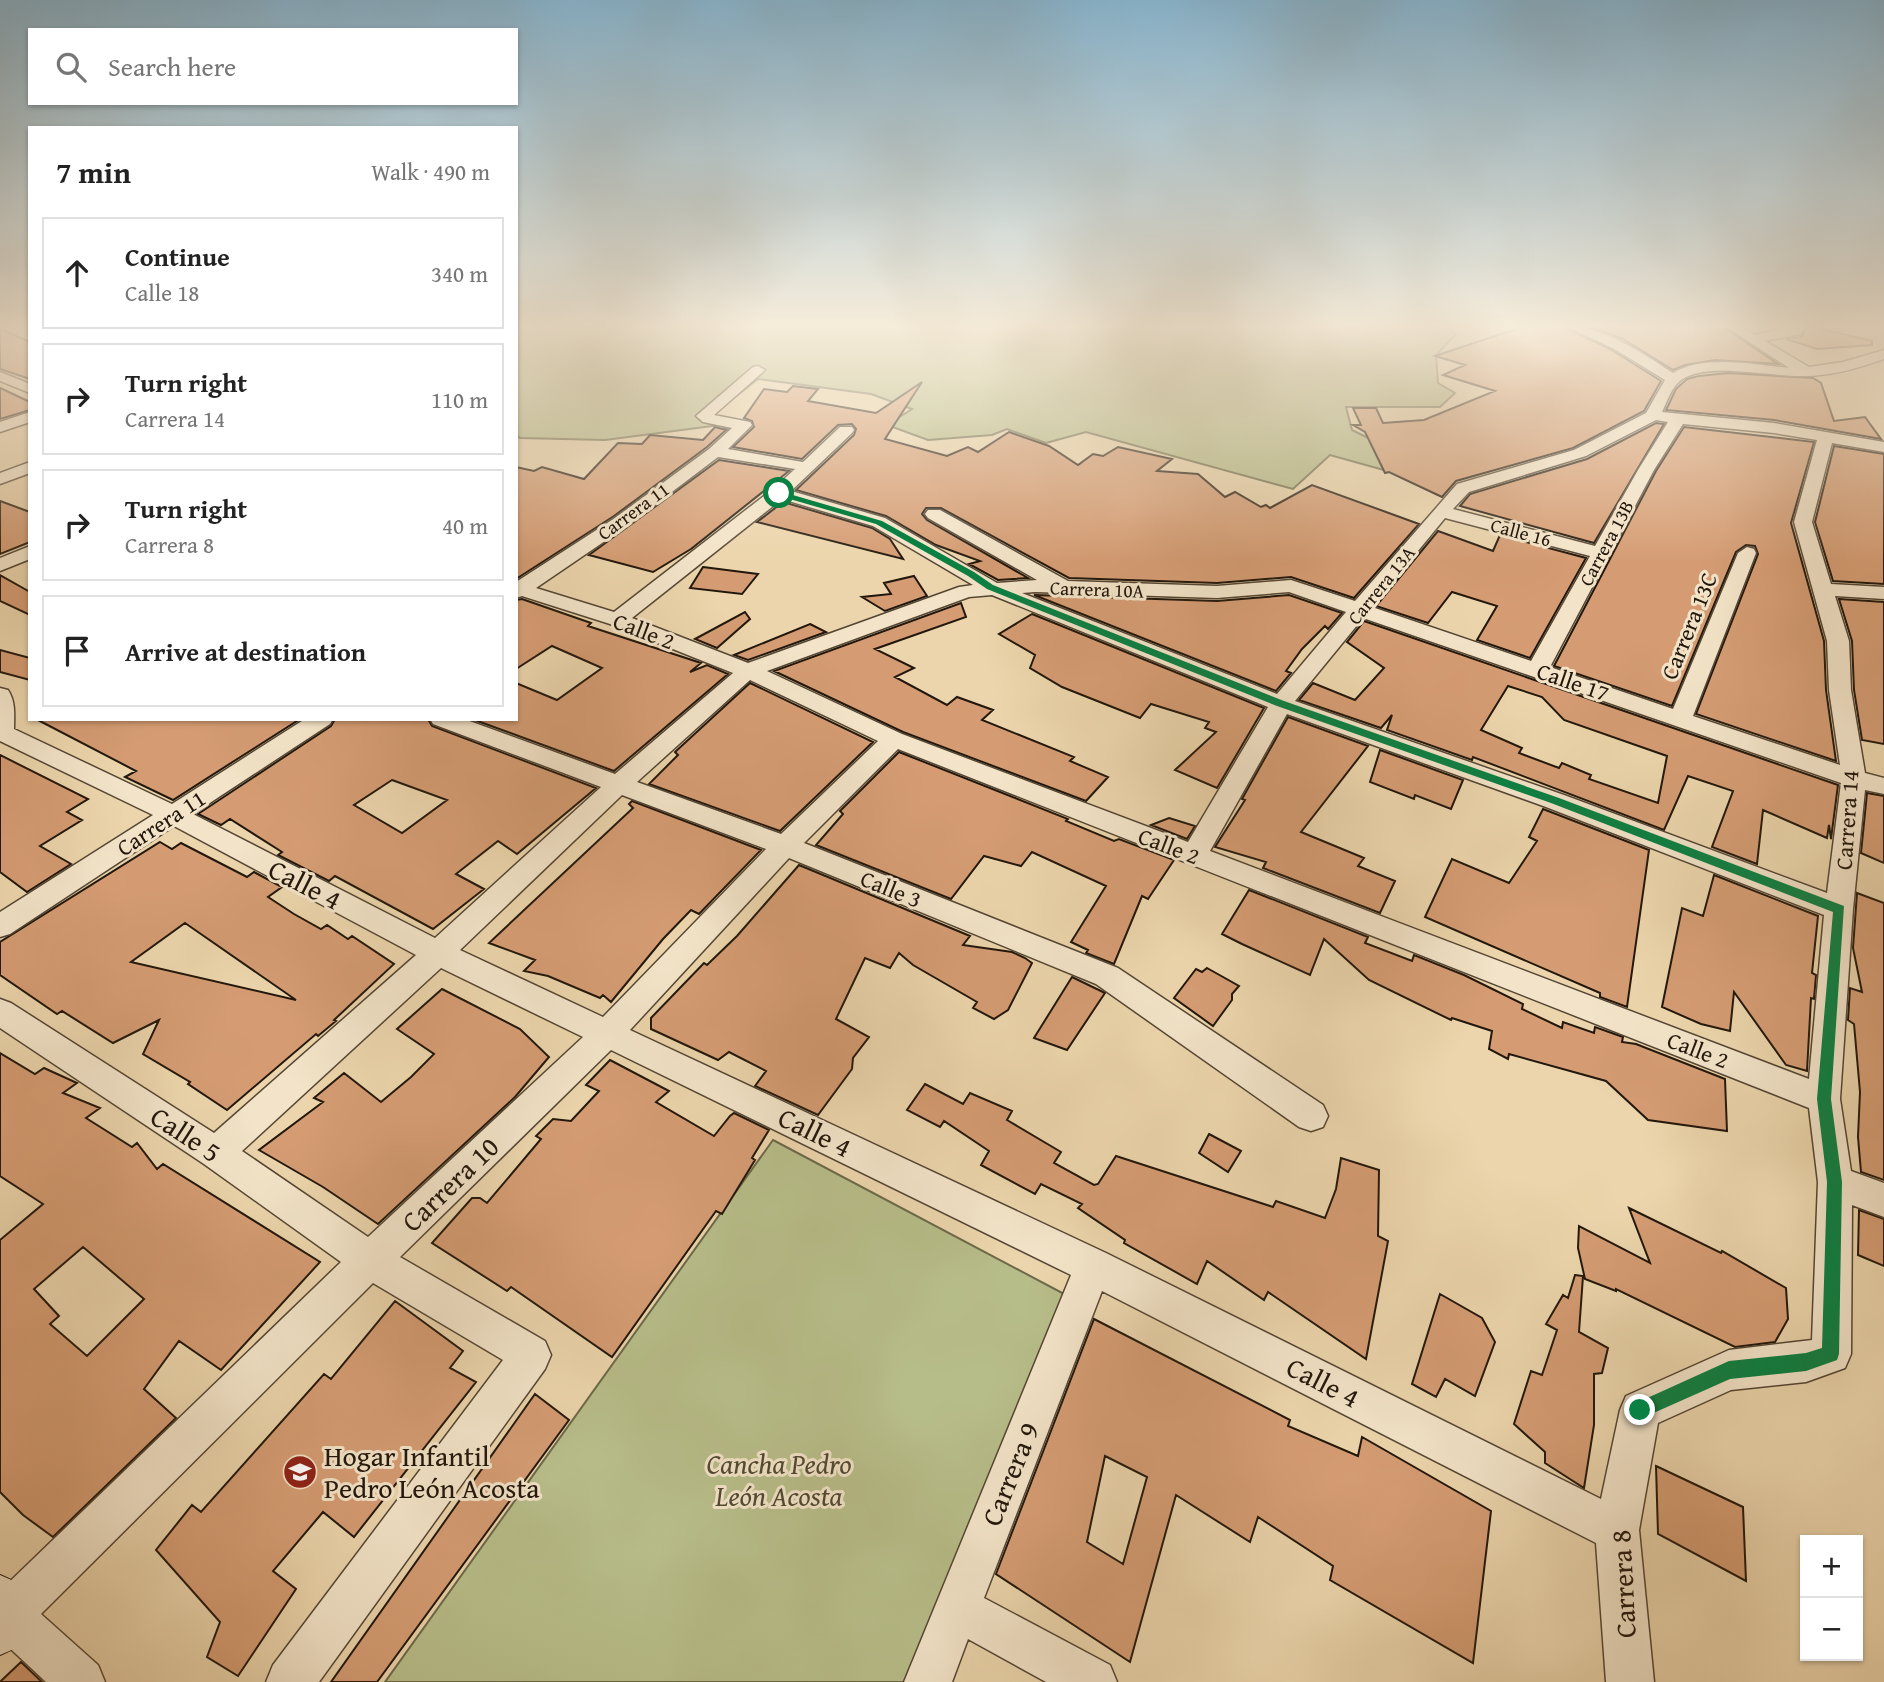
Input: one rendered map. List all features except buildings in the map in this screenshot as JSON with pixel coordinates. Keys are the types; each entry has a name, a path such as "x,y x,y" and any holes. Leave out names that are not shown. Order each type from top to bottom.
{"street":[{"name":"Carrera 11","path":"518,590 621,522 715,452 744,425 704,416 718,404"},
{"path":"1659,404 1652,416 1826,436 1884,447"},
{"name":"Carrera 13A","path":"1194,855 1281,704 1463,488 1580,453 1652,416"},
{"path":"0,427 28,418"},
{"name":"Carrera 13B","path":"1538,670 1646,470 1678,418"},
{"path":"617,620 779,493 846,430"},
{"name":"Carrera 14","path":"1806,1362 1831,1354 1835,1182 1824,1099 1839,909 1854,779 1840,690 1838,640 1802,523 1826,436"},
{"path":"715,452 796,464"},
{"path":"0,479 28,468"},
{"path":"779,493 879,522 990,587 1281,704 1555,801 1839,909"},
{"name":"Calle 16","path":"1441,511 1601,553"},
{"path":"934,514 1063,587"},
{"path":"0,548 27,556"},
{"name":"Carrera 13C","path":"1680,719 1747,553"},
{"path":"0,565 27,556"},
{"name":"Carrera 10A","path":"748,671 940,598 990,587 1217,592 1291,586"},
{"name":"Calle 17","path":"1291,586 1854,779 1884,786"},
{"name":"Calle 2","path":"518,590 617,620 748,671 894,738 1824,1099"},
{"path":"1824,590 1884,593"},
{"path":"216,1153 438,953 618,785 748,671"},
{"path":"0,695 4,734"},
{"name":"Carrera 11","path":"0,926 319,721"},
{"name":"Calle 3","path":"446,721 785,846 1107,976 1311,1116"},
{"name":"Calle 4","path":"4,734 174,816 438,953 1093,1266 1617,1530"},
{"name":"Carrera 10","path":"3,1615 608,1033 785,846 894,738"},
{"name":"Calle 5","path":"0,1012 216,1153 370,1260 531,1355 290,1682"},
{"path":"1835,1182 1884,1200"},
{"name":"Carrera 9","path":"928,1682 1093,1266"},
{"name":"Carrera 8","path":"1630,1682 1617,1530 1640,1410 1729,1370 1806,1362"},
{"path":"957,1608 1093,1682"},
{"path":"3,1615 81,1682"}],"green space":[{"path":"518,404 725,404 712,415 737,436 720,425 605,440 520,438"},
{"path":"900,404 1443,404 1440,407 1346,407 1352,430 1397,452 1384,470 1330,455 1293,489 1086,432 1046,443 1007,429 992,435 928,440 887,425 912,409"},
{"name":"Cancha Pedro León Acosta","path":"773,1140 1068,1296 917,1682 385,1682"}],"place":[{"name":"Hogar Infantil Pedro León Acosta","path":"300,1472"}],"route":[{"path":"779,493 879,522 990,587 1281,704 1555,801 1839,909 1824,1099 1835,1182 1831,1354 1806,1362 1729,1370 1640,1410"}]}
